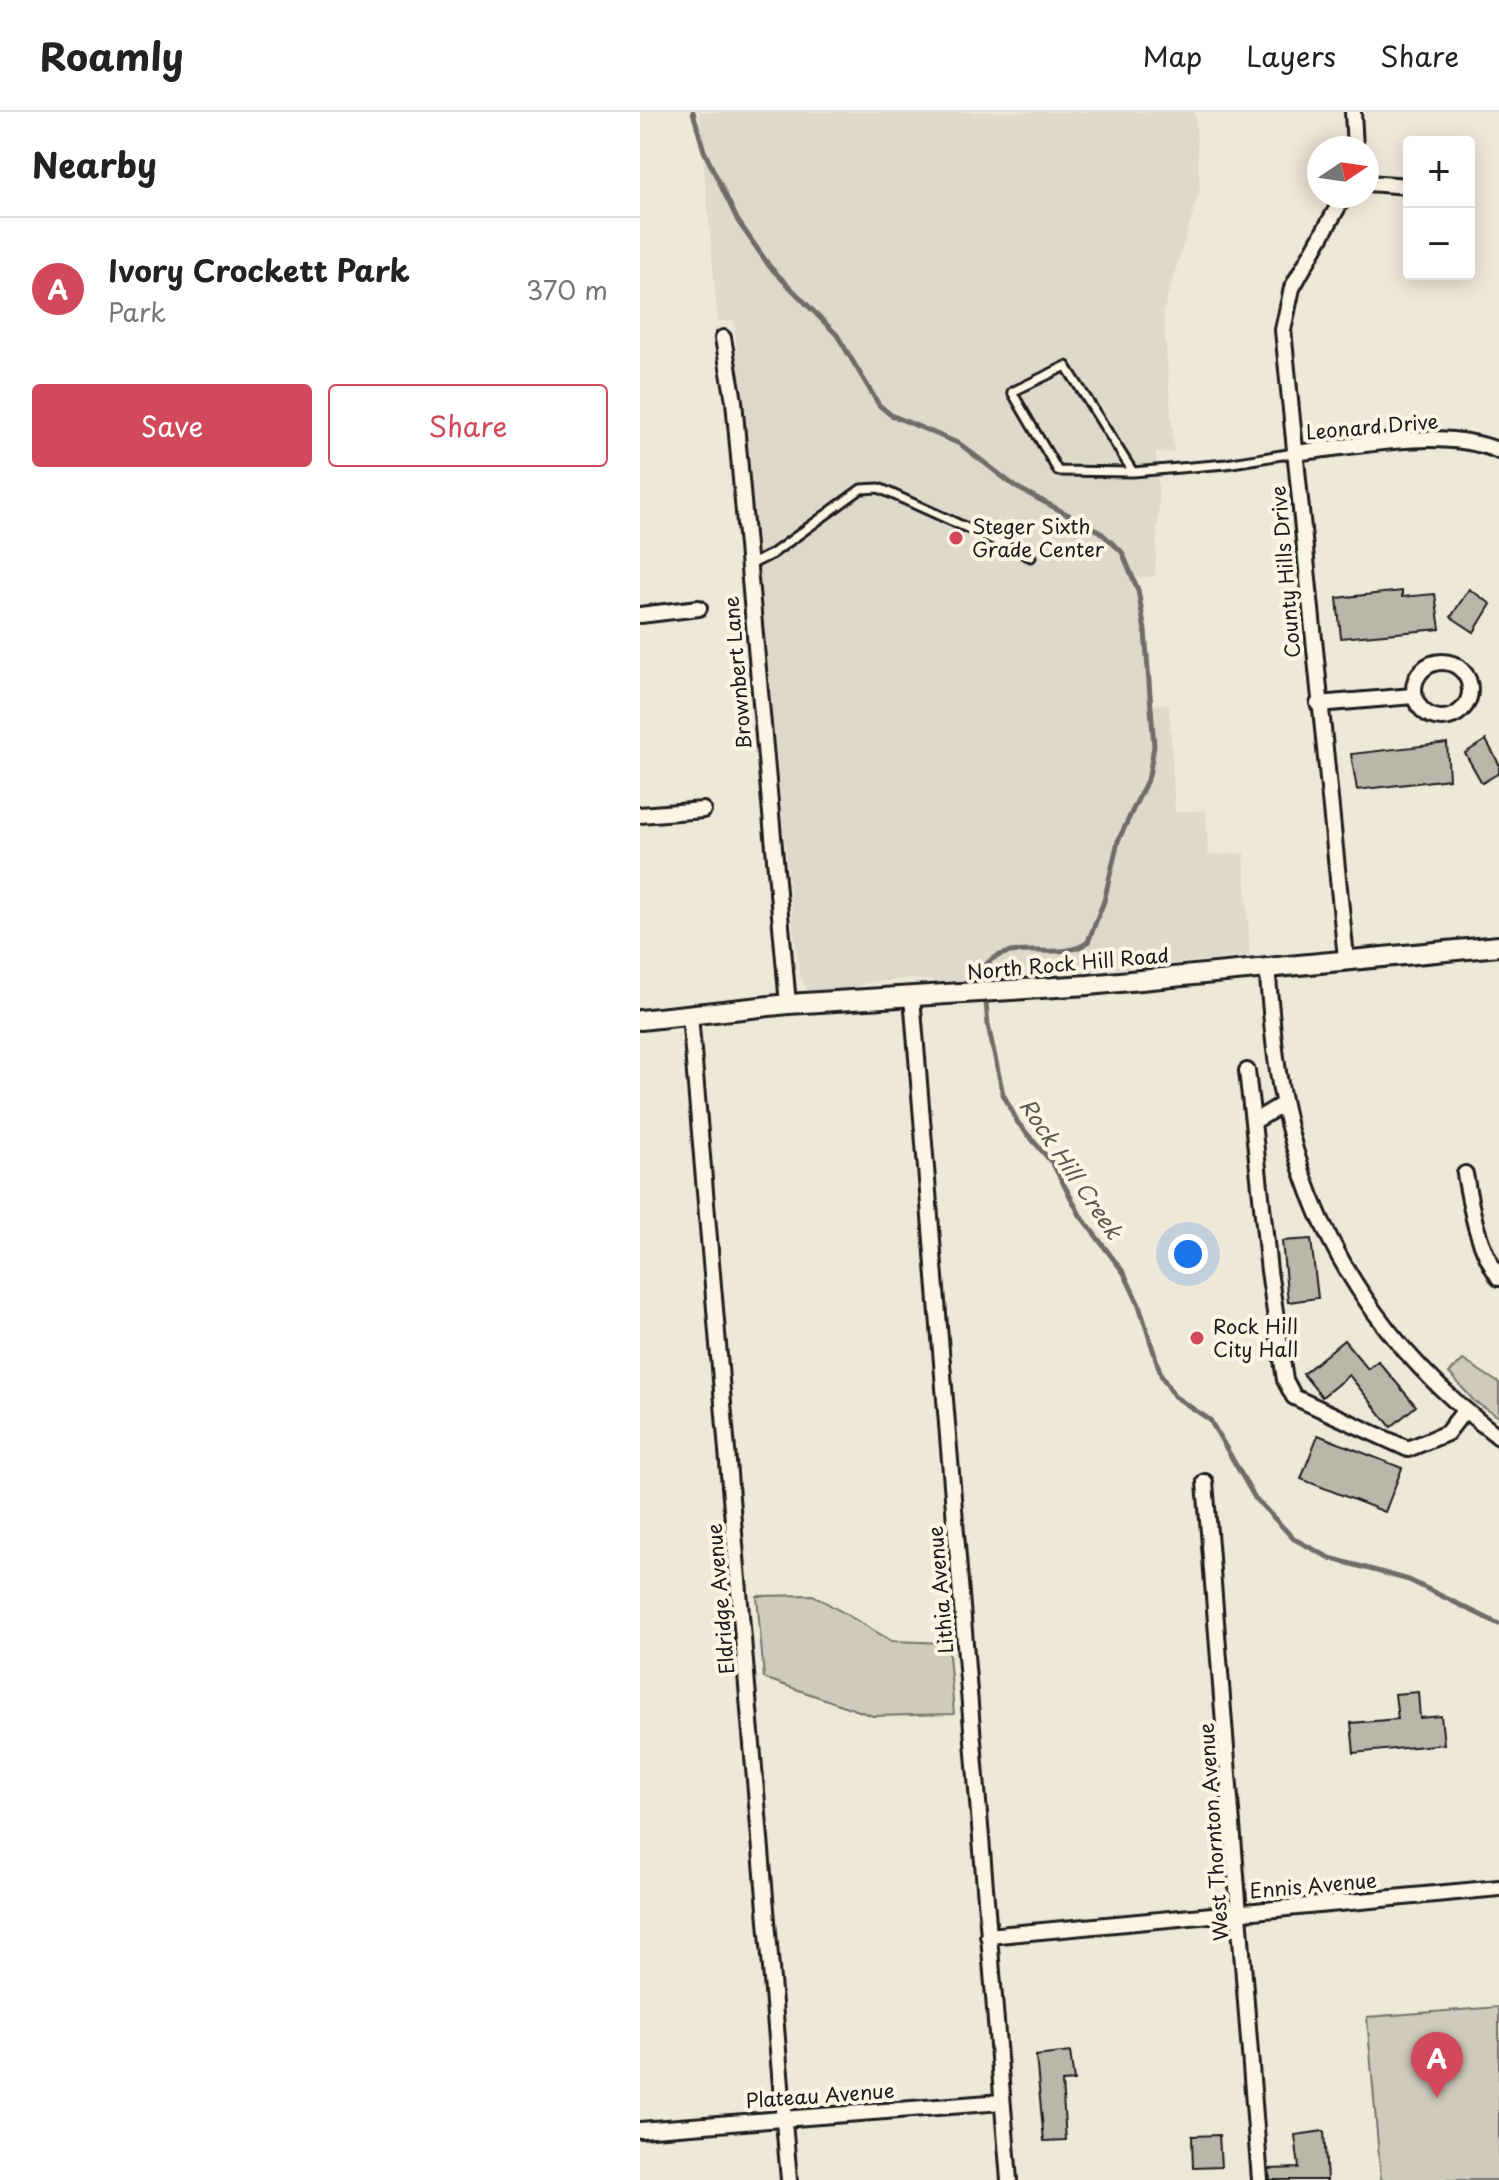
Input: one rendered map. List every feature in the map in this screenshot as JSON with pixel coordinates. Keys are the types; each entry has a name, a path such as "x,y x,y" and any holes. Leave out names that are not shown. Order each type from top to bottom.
{"street":[{"path":"1353,112 1354,136"},
{"path":"1379,184 1403,186"},
{"name":"County Hills Drive","path":"1337,208 1292,288 1283,330 1318,704 1346,958"},
{"name":"Brownbert Lane","path":"723,338 734,401 788,1004"},
{"name":"Leonard Drive","path":"1294,453 1437,439 1466,440 1499,451"},
{"path":"640,615 699,608"},
{"path":"1436,662 1458,667 1470,685 1465,707 1447,719 1425,714 1413,696 1418,674 1436,662"},
{"path":"1318,704 1413,696"},
{"path":"640,815 703,810"},
{"name":"North Rock Hill Road","path":"640,1020 788,1004 1003,991 1499,946"},
{"path":"1267,966 1283,1104 1309,1189 1337,1254 1370,1311 1411,1359 1464,1411 1499,1437"},
{"name":"Lithia Avenue","path":"912,997 1009,2180"},
{"name":"Eldridge Avenue","path":"690,1015 789,2180"},
{"path":"1247,1071 1269,1271 1285,1380 1294,1397 1408,1449 1447,1433 1464,1411"},
{"path":"1253,1122 1283,1104"},
{"path":"1465,1174 1472,1224 1486,1258 1499,1278"},
{"name":"West Thornton Avenue","path":"1205,1482 1260,2180"},
{"name":"Ennis Avenue","path":"988,1936 1499,1888"},
{"name":"Plateau Avenue","path":"640,2130 1002,2102"}],"lane":[{"path":"1133,472 1066,366 1012,392 1058,471 1133,472 1226,464 1294,453"},
{"path":"748,566 772,554 861,489 869,487 879,488 1031,557"}],"shaded area":[{"name":"Steger Sixth Grade Center","path":"699,112 1195,112 1200,190 1163,311 1174,452 1156,453 1159,500 1155,576 1134,578 1147,650 1149,705 1169,704 1175,812 1206,810 1208,855 1244,853 1250,956 974,983 909,979 873,982 822,994 807,990 800,976 794,933 734,321 718,321"},
{"path":"1463,1360 1499,1383 1499,1417 1475,1402 1449,1373"},
{"path":"813,1595 892,1641 948,1643 954,1714 873,1716 764,1678 757,1596"},
{"path":"1499,2007 1499,2180 1381,2180 1367,2017"}],"building":[{"path":"1469,589 1491,604 1474,632 1451,617"},
{"path":"1402,591 1402,597 1435,594 1440,629 1341,638 1337,598"},
{"path":"1486,740 1499,764 1499,773 1482,783 1465,753"},
{"path":"1447,743 1449,779 1357,790 1351,754"},
{"path":"1311,1239 1318,1298 1288,1302 1282,1241"},
{"path":"1344,1340 1368,1369 1378,1361 1416,1406 1391,1427 1349,1375 1322,1397 1303,1374"},
{"path":"1318,1435 1402,1468 1385,1512 1301,1479"},
{"path":"1418,1692 1420,1718 1441,1716 1444,1744 1354,1753 1351,1723 1398,1719 1395,1694"},
{"path":"1070,2052 1074,2081 1062,2082 1066,2140 1044,2141 1036,2056"},
{"path":"1324,2131 1327,2180 1270,2180 1269,2169 1299,2168 1295,2135"},
{"path":"1219,2135 1221,2167 1193,2168 1192,2136"}],"waterway":[{"name":"Rock Hill Creek","path":"693,112 704,151 738,221 770,267 837,335 879,405 891,415 960,444 1016,487 1099,531 1122,552 1138,590 1145,631 1154,746 1149,776 1118,841 1104,901 1088,942 1063,951 1004,954 992,959 983,969 988,1025 1003,1094 1018,1123 1053,1164 1080,1215 1124,1273 1139,1305 1161,1375 1174,1396 1210,1420 1255,1498 1294,1539 1330,1558 1409,1580 1499,1624"}],"place":[{"name":"Steger Sixth Grade Center","path":"956,538"},
{"name":"Rock Hill City Hall","path":"1197,1338"},
{"name":"Ivory Crockett Park","path":"1437,2098"}]}
